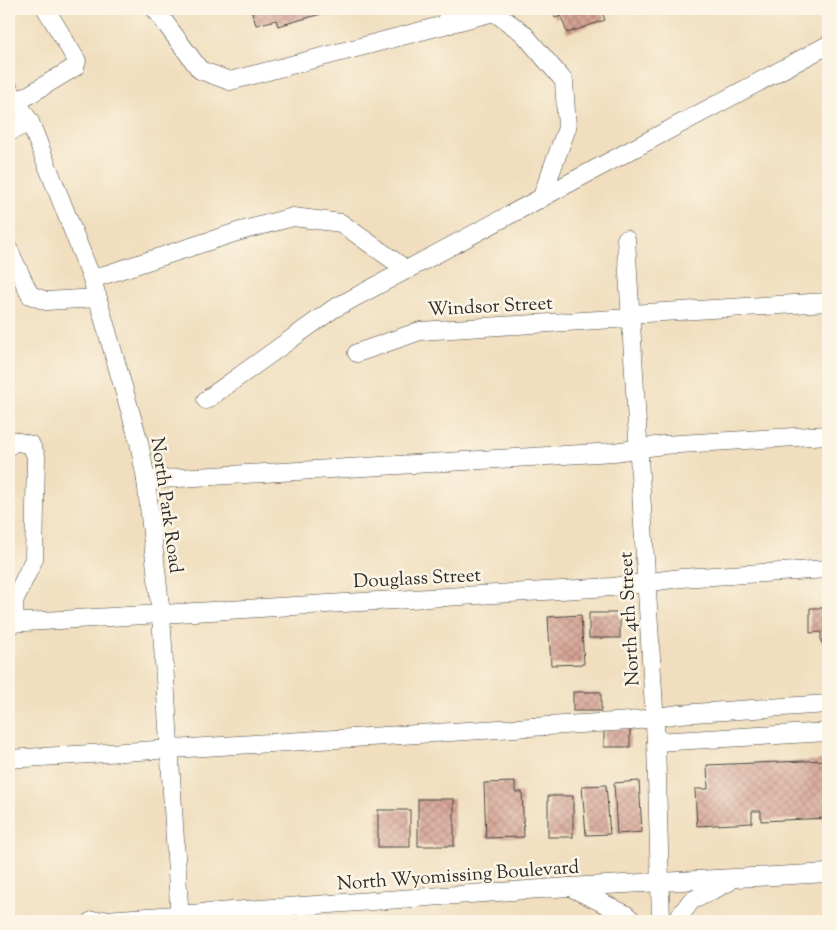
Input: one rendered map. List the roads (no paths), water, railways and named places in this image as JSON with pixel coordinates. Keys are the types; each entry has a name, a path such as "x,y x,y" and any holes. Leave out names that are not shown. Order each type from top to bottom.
{"street":[{"path":"13,96 75,67 77,61 46,9"},
{"path":"156,9 200,70 230,81 448,16 494,10 523,34 564,81 567,128 541,199"},
{"path":"206,400 333,309 828,45"},
{"name":"North Park Road","path":"13,96 30,122 92,279 139,442 146,480 161,614 180,919"},
{"path":"9,132 30,122"},
{"path":"92,279 236,232 293,217 341,223 406,270"},
{"name":"North 4th Street","path":"626,239 655,717 660,921"},
{"path":"9,250 30,295 46,301 98,298"},
{"name":"Windsor Street","path":"357,353 420,331 828,302"},
{"path":"146,480 614,452 828,435"},
{"path":"9,446 16,441 31,445 36,456 34,559 11,598 12,623"},
{"name":"Douglass Street","path":"12,623 612,586 682,578 828,569"},
{"path":"9,759 630,721 679,714 828,704"},
{"path":"656,742 828,732"},
{"name":"North Wyomissing Boulevard","path":"92,921 180,919 569,887 828,872"},
{"path":"676,921 691,902 741,877"},
{"path":"569,887 625,914 633,921"}]}
